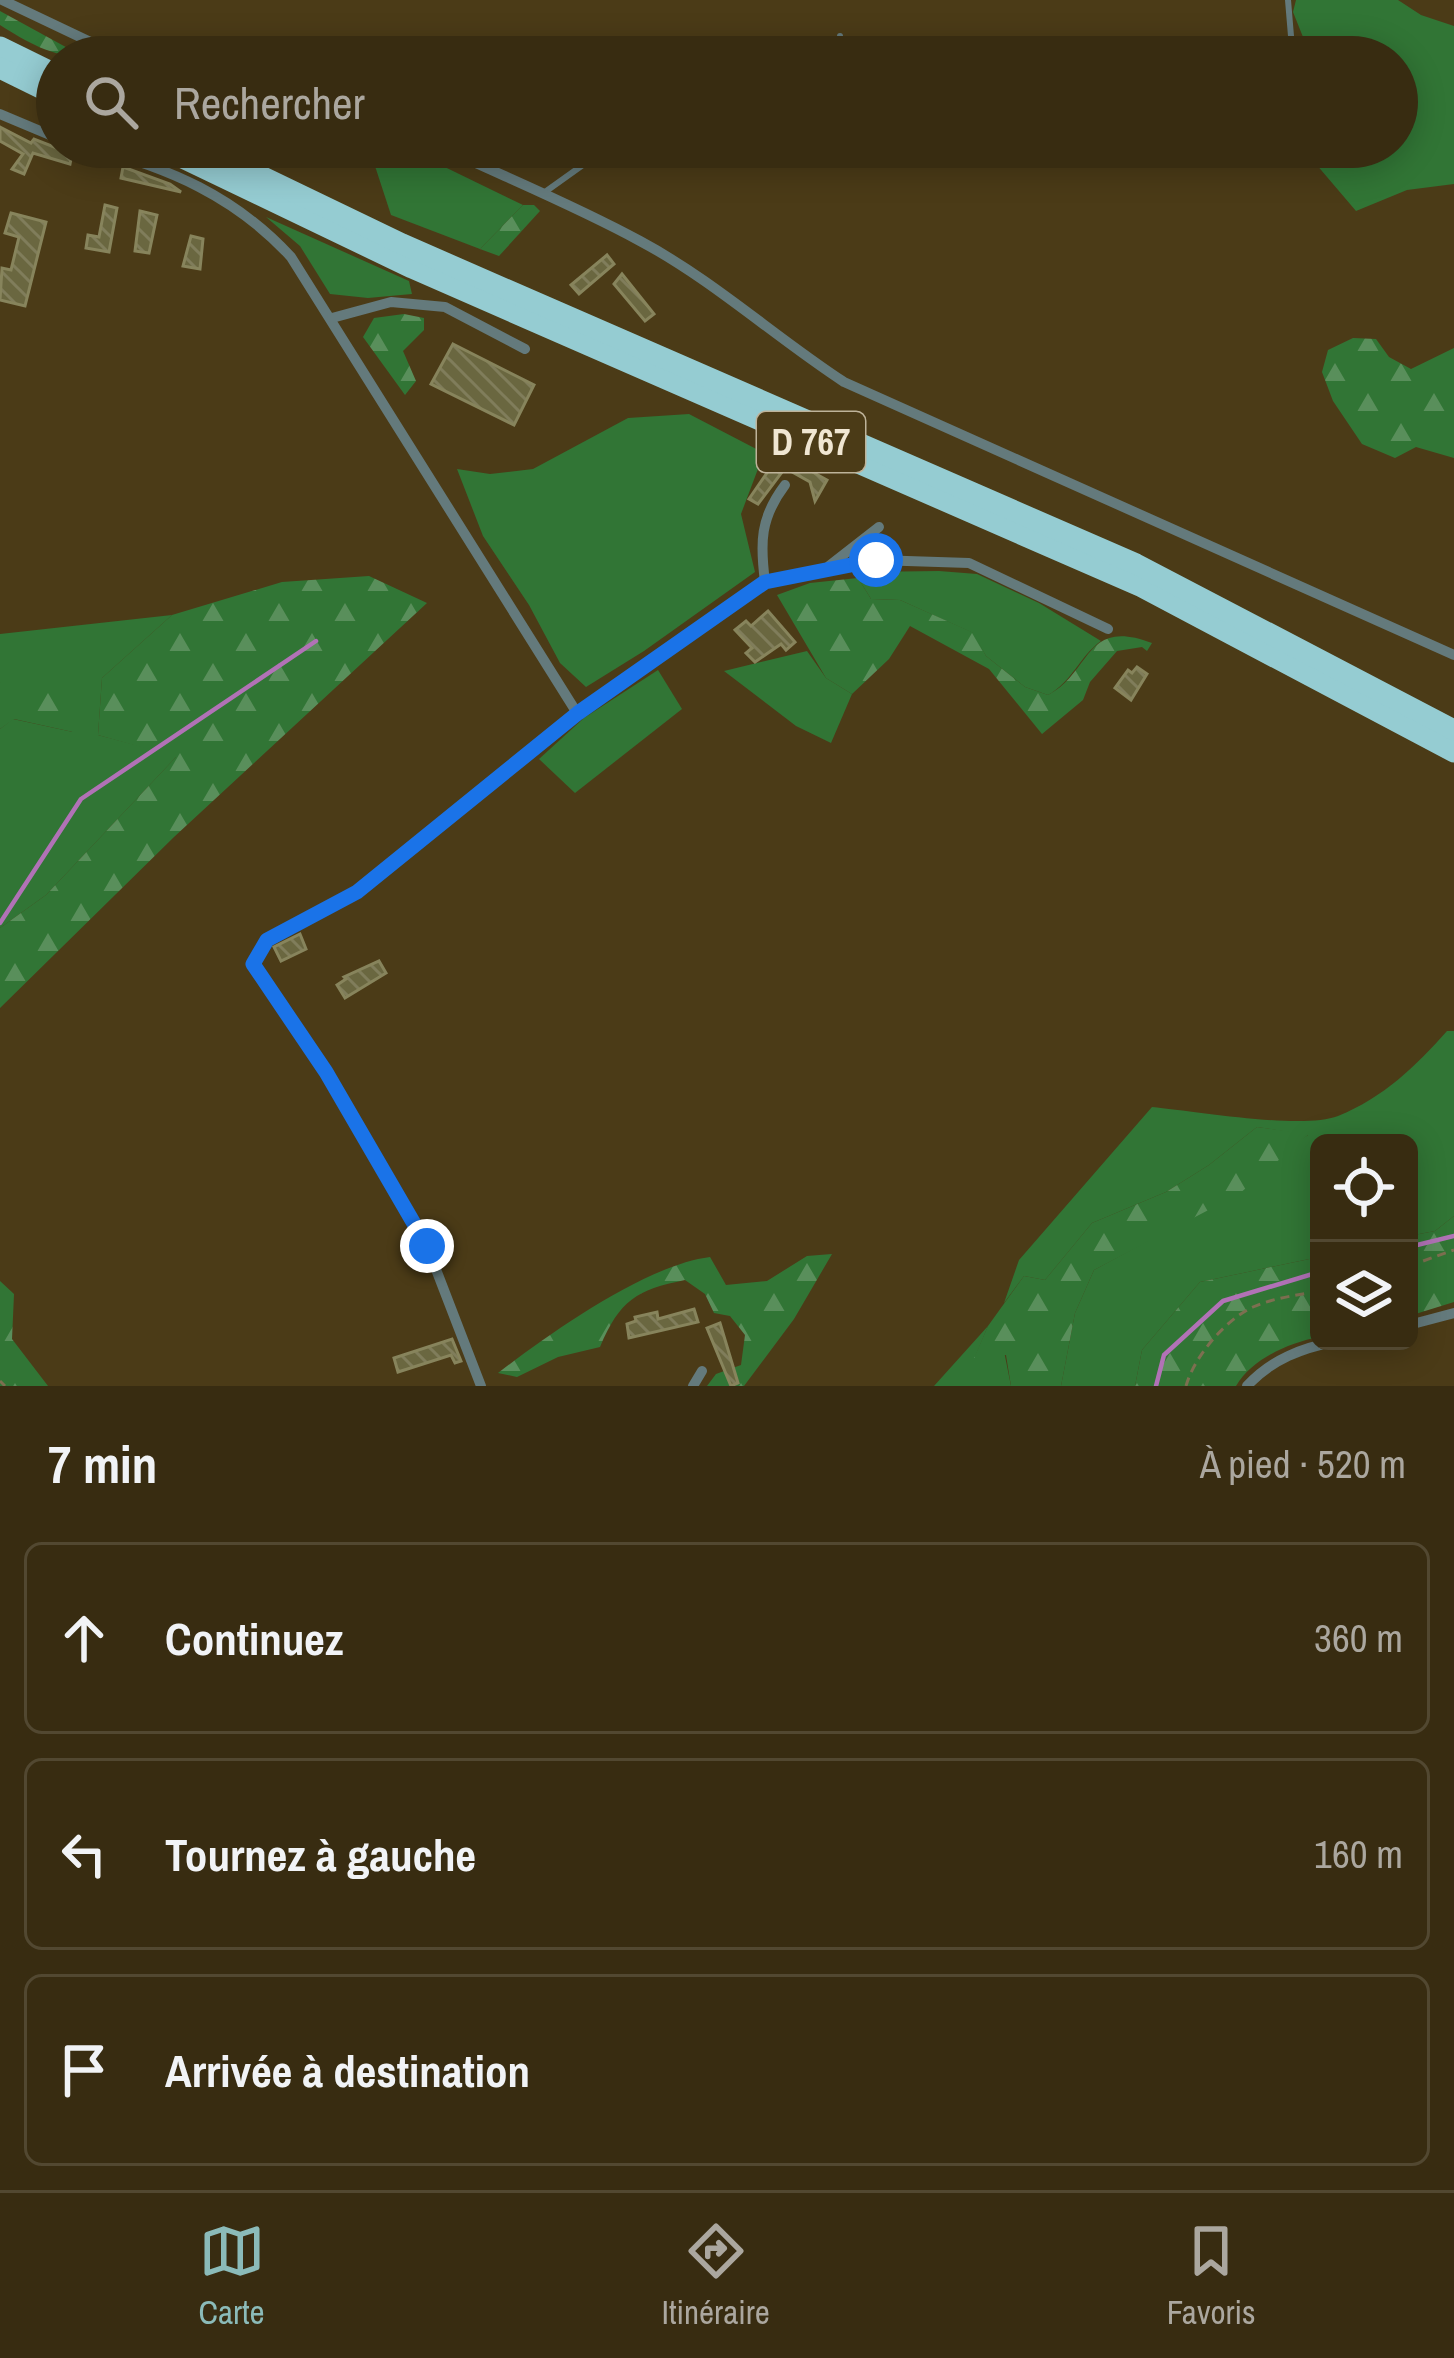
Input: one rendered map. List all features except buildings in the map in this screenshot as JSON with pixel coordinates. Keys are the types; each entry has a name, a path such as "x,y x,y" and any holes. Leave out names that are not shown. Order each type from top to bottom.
{"highway":[{"path":"0,47 36,65"},
{"path":"0,68 36,86"},
{"name":"D 767","path":"204,168 412,268 1123,578 1454,752"},
{"name":"D 767","path":"245,168 402,244 1136,564 1454,730"}],"street":[{"path":"2,0 78,36"},
{"path":"0,113 36,129"},
{"path":"156,168 188,178 226,200 266,229 291,257 578,713"},
{"path":"486,168 640,241 844,382 1454,655"},
{"path":"332,318 391,302 445,307 525,350"},
{"path":"765,582 759,535 770,504 784,485"},
{"path":"826,568 879,527"},
{"path":"481,1386 427,1246 326,1072 253,964 267,940 357,892 578,713 765,582 876,560 969,563 1108,629"},
{"path":"1418,1323 1454,1313"},
{"path":"1247,1386 1264,1369 1310,1347"},
{"path":"694,1386 702,1371"}],"lane":[{"path":"1288,0 1291,36"},
{"path":"542,194 579,168"}],"path":[{"path":"1418,1263 1454,1250"},
{"path":"1186,1386 1189,1373 1216,1336 1251,1308 1310,1293"}],"green space":[{"path":"1296,0 1398,0 1421,15 1454,26 1454,184 1407,190 1356,211 1319,168 1418,168 1418,36 1303,36 1293,12"},
{"path":"0,11 46,36 36,36 36,44 0,25"},
{"path":"376,168 447,168 523,205 480,249 391,215"},
{"path":"523,205 534,205 540,211 499,256 480,249"},
{"path":"266,217 409,281 412,294 368,298 330,294 300,246"},
{"path":"404,314 424,318 424,330 403,351 416,381 405,395 363,337 374,318"},
{"path":"1353,338 1376,339 1389,357 1411,369 1454,348 1454,458 1416,447 1395,458 1362,444 1333,401 1322,372 1328,350"},
{"path":"689,414 764,453 741,514 755,572 586,687 560,663 483,536 457,469 490,474 533,469 628,418"},
{"path":"863,572 977,574 1039,603 1101,641 1048,695 1025,687 986,656 973,633 900,600 871,599 858,578"},
{"path":"369,576 427,603 174,837 0,1008 0,928 46,895 176,757 98,735 102,678 172,615 282,582"},
{"path":"858,578 871,599 900,600 974,633 986,656 1025,687 1048,695 1101,642 1130,637 1152,643 1147,651 1142,647 1117,651 1090,682 1083,700 1042,734 989,669 910,626 889,659 852,694 826,678 777,595 810,583"},
{"path":"172,615 102,678 98,735 177,756 46,895 0,928 0,729 13,719 73,732 0,682 0,634"},
{"path":"807,651 826,678 852,694 831,743 796,726 724,671"},
{"path":"658,670 682,709 575,793 539,759 584,718"},
{"path":"0,682 38,685 80,706 73,732 14,719 0,729"},
{"path":"1447,1031 1454,1031 1454,1216 1435,1231 1418,1234 1418,1134 1310,1134 1310,1259 1200,1282 1142,1350 1135,1386 1061,1386 1075,1313 1094,1270 1155,1237 1308,1135 1257,1127 1166,1192 1092,1223 1045,1280 1024,1276 1004,1303 1019,1260 1152,1107 1274,1120 1321,1120 1370,1100"},
{"path":"1257,1127 1309,1134 1239,1194 1094,1270 1075,1313 1061,1386 1011,1386 1006,1355 974,1358 988,1326 1024,1276 1045,1280 1092,1223 1166,1192"},
{"path":"1454,1216 1454,1302 1418,1313 1418,1234 1435,1231"},
{"path":"832,1254 794,1319 744,1386 707,1386 716,1374 741,1365 745,1335 730,1316 714,1313 705,1294 685,1280 632,1300 615,1318 600,1347 558,1357 517,1377 498,1373 600,1303 685,1263 710,1257 726,1285 767,1281 807,1256"},
{"path":"1310,1259 1310,1339 1272,1354 1236,1386 1135,1386 1142,1350 1200,1282"},
{"path":"0,1281 14,1294 12,1339 48,1386 0,1386"},
{"path":"988,1326 975,1357 1004,1351 1011,1386 934,1386"}],"waterway":[{"path":"0,923 81,799 316,641"},
{"path":"1418,1245 1454,1236"},
{"path":"1156,1386 1164,1355 1223,1301 1310,1275"}],"route":[{"path":"427,1246 326,1072 253,964 267,940 357,892 578,713 765,582 876,560"}]}
